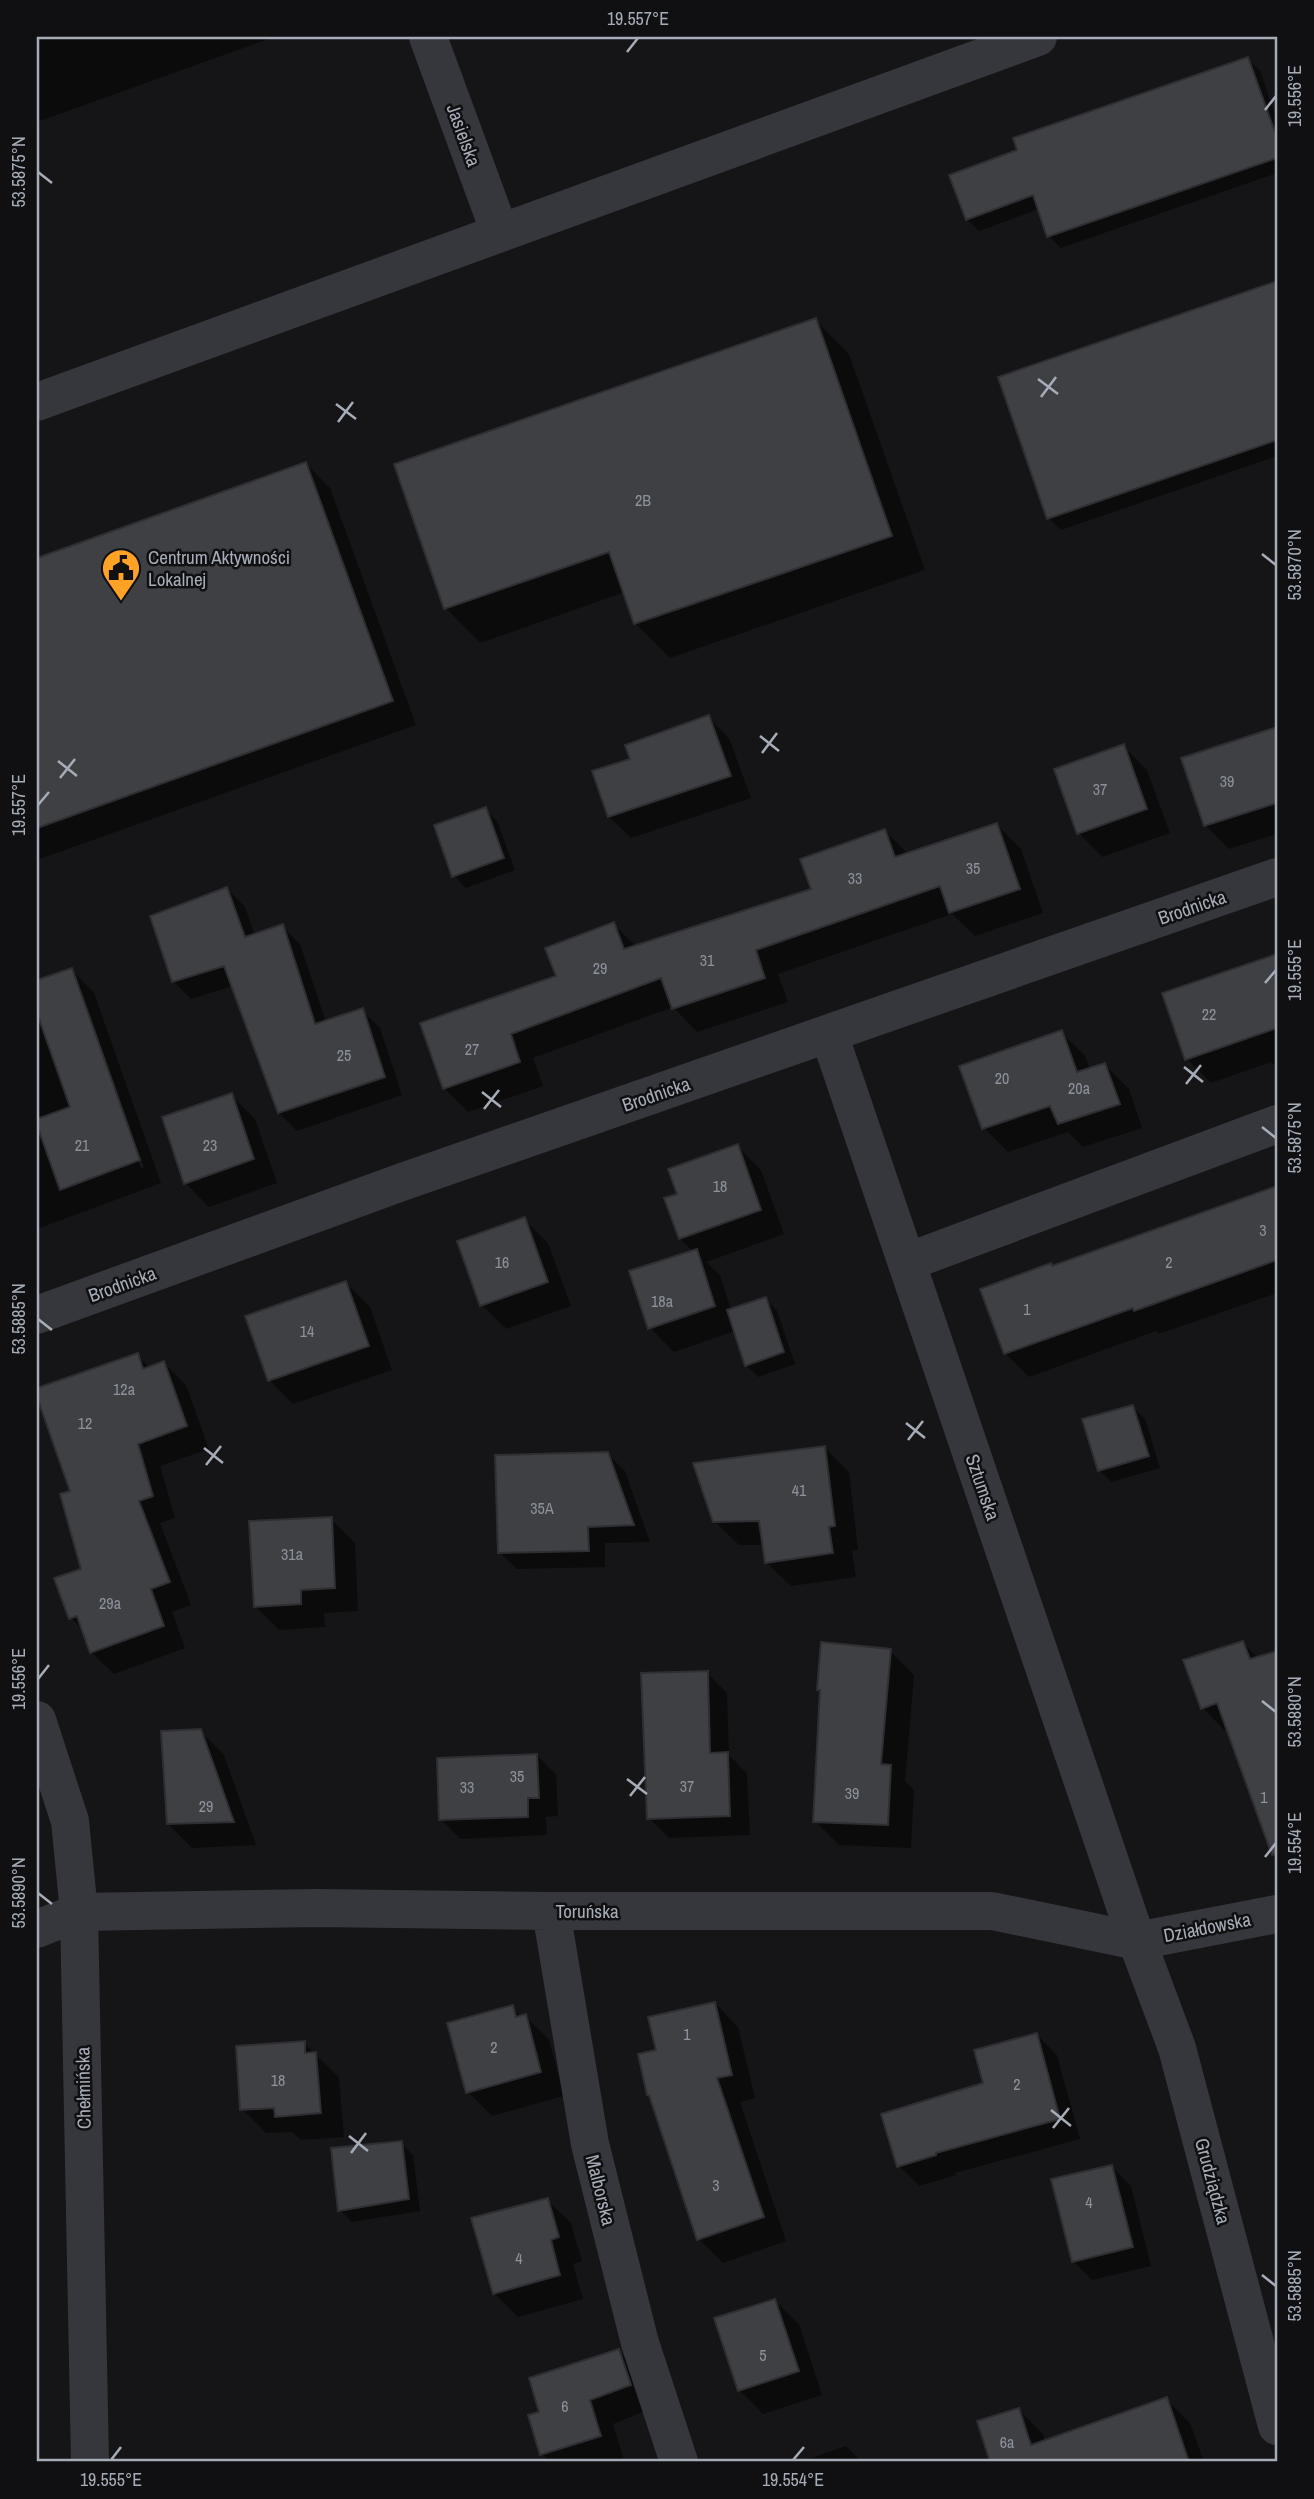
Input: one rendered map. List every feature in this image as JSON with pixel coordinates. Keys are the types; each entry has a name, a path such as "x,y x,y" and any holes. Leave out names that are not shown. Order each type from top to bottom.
{"street":[{"name":"Jasielska","path":"428,37 500,233"},
{"path":"37,402 1038,37"},
{"name":"Brodnicka","path":"37,1315 402,1182 1277,877"},
{"name":"Sztumska","path":"829,1034 1137,1941"},
{"path":"906,1262 1277,1124"},
{"name":"Chełmińska","path":"37,1720 70,1821 79,1912 90,2462"},
{"name":"Toruńska","path":"37,1929 79,1912 318,1908 992,1911 1137,1941"},
{"name":"Malborska","path":"551,1911 590,2144 640,2343 679,2462"},
{"name":"Działdowska","path":"1137,1941 1277,1914"},
{"name":"Grudziądzka","path":"1137,1941 1177,2048 1277,2426"}],"building":[{"path":"1248,57 1277,138 1277,158 1047,237 1033,195 966,220 949,175 1017,150 1013,138"},
{"path":"1277,281 1277,440 1047,519 998,377"},
{"path":"816,318 892,536 634,624 609,552 444,609 394,464"},
{"path":"306,462 393,701 37,828 37,558"},
{"path":"709,715 731,776 608,817 592,771 630,759 625,745"},
{"path":"1277,727 1277,803 1204,826 1181,758"},
{"path":"1124,744 1147,809 1077,834 1054,769"},
{"path":"486,807 504,858 452,877 434,825"},
{"path":"997,823 1020,889 949,913 940,886 756,950 765,978 672,1009 661,978 511,1034 520,1062 443,1089 420,1023 556,976 545,948 614,922 624,949 811,889 800,859 885,829 895,857"},
{"path":"227,887 245,937 283,924 315,1024 363,1008 385,1077 278,1113 224,966 172,982 150,916"},
{"path":"1277,954 1277,1028 1185,1060 1162,993"},
{"path":"72,968 140,1160 60,1190 37,1119 70,1107 37,1013 37,980"},
{"path":"1062,1030 1077,1072 1105,1063 1120,1104 1058,1124 1050,1106 982,1129 959,1066"},
{"path":"232,1093 254,1159 184,1184 162,1117"},
{"path":"738,1144 761,1210 679,1239 664,1198 677,1194 668,1169"},
{"path":"1277,1186 1277,1260 1004,1354 980,1289"},
{"path":"525,1217 548,1282 480,1306 457,1241"},
{"path":"697,1249 715,1306 648,1329 629,1271"},
{"path":"346,1281 369,1346 268,1381 245,1316"},
{"path":"766,1297 784,1352 745,1366 727,1310"},
{"path":"138,1353 143,1369 164,1361 187,1426 138,1444 153,1496 139,1501 170,1582 151,1589 164,1626 90,1653 77,1616 69,1619 54,1578 81,1569 60,1494 70,1491 37,1397 37,1388"},
{"path":"1133,1405 1149,1456 1098,1471 1082,1419"},
{"path":"825,1446 835,1526 829,1527 833,1553 765,1563 759,1521 713,1522 693,1463"},
{"path":"608,1452 634,1525 588,1527 589,1551 498,1553 495,1455"},
{"path":"332,1517 335,1588 301,1590 301,1604 254,1607 249,1521"},
{"path":"1243,1641 1250,1659 1277,1651 1277,1854 1272,1855 1217,1703 1201,1709 1183,1660"},
{"path":"821,1642 891,1649 881,1764 891,1765 888,1825 813,1822"},
{"path":"708,1671 710,1753 728,1752 730,1816 647,1819 641,1673"},
{"path":"201,1729 234,1822 167,1824 161,1731"},
{"path":"537,1754 539,1798 528,1798 528,1817 439,1820 437,1758"},
{"path":"715,2002 732,2075 717,2078 764,2217 697,2240 647,2095 638,2054 656,2050 648,2017"},
{"path":"513,2005 516,2017 526,2014 541,2072 466,2093 447,2023"},
{"path":"1037,2033 1060,2119 936,2153 897,2167 881,2114 983,2083 974,2050"},
{"path":"305,2041 305,2053 316,2052 321,2113 275,2117 274,2108 240,2110 236,2046"},
{"path":"402,2141 409,2199 338,2211 331,2148"},
{"path":"1112,2165 1133,2247 1072,2262 1051,2179"},
{"path":"548,2198 559,2237 551,2240 560,2275 493,2294 471,2218"},
{"path":"775,2299 799,2371 738,2391 714,2318"},
{"path":"619,2349 631,2385 590,2400 601,2436 540,2455 528,2415 539,2412 529,2378"},
{"path":"1167,2397 1189,2462 990,2462 977,2421 1019,2408 1031,2445"}],"place":[{"name":"Centrum Aktywności Lokalnej","path":"121,602"}]}
